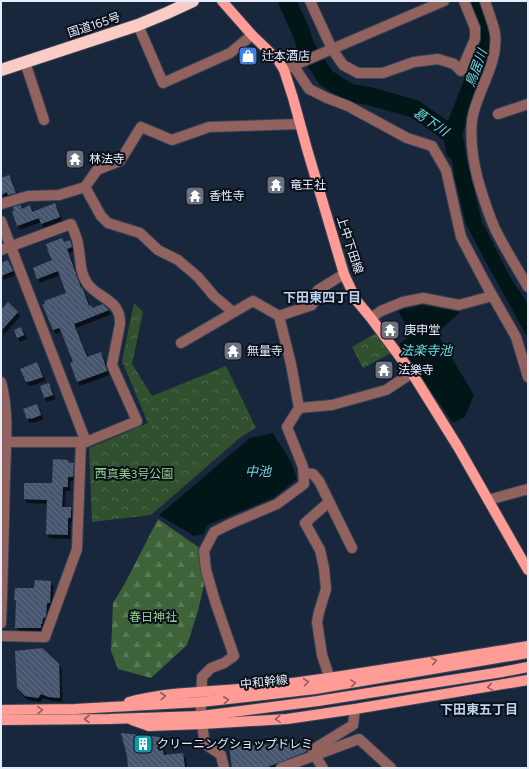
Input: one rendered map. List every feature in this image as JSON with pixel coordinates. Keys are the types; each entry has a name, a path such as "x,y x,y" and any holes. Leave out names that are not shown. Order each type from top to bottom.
{"highway":[{"name":"国道165号","path":"1,70 138,25 193,1"}],"main road":[{"name":"上中下田線","path":"222,1 252,35 278,60 284,70 344,274 356,300 412,373 458,447 528,570"},
{"path":"111,707 146,697 262,687 330,679 528,646"},
{"name":"中和幹線","path":"1,710 75,709 201,702 315,689 528,653"},
{"path":"1,720 126,718 149,726 201,720 528,667"},
{"path":"201,720 287,719 528,680"}],"street":[{"path":"310,1 332,49 343,65 358,73 383,73 414,62 438,59 454,64 461,71 475,39 475,28 464,1"},
{"path":"284,70 444,1"},
{"path":"485,1 495,32 495,47 490,69 477,101 472,120 472,144 475,167 484,200 495,228 528,287"},
{"path":"138,25 162,84 230,53 252,35"},
{"path":"24,62 44,120"},
{"path":"293,65 309,89 348,106 407,138 432,146 446,170 461,237 492,296 516,337 528,377"},
{"path":"498,114 528,104"},
{"path":"1,204 28,196 59,195 86,187 97,170 120,161 141,128 172,140 208,128 300,124"},
{"path":"86,187 101,216 108,223 140,233 158,250 178,260 198,277 214,296 233,312"},
{"path":"1,221 6,248 84,442 77,549 45,637 1,636"},
{"path":"3,442 84,442 137,421 112,365 120,324 118,311 110,301 93,290 84,278 81,271 78,243 71,224 6,248"},
{"path":"279,316 312,305 318,290 344,274"},
{"path":"371,318 381,311 403,302 417,299 423,298 459,305 492,296"},
{"path":"181,343 253,301 279,316 292,364 299,408 287,427 303,467 304,484 277,504 214,532 204,551 206,570 218,613 229,639 234,656 224,663 211,668 202,677 201,720 206,744 221,755 224,768"},
{"path":"299,408 332,404 386,390 412,373"},
{"path":"1,382 6,405 3,442 4,560 1,623"},
{"path":"304,473 313,474 319,481 352,548"},
{"path":"488,500 528,489"},
{"path":"329,502 305,523 320,550 324,568 326,590 318,612 317,622 322,655 330,679"},
{"path":"321,767 313,752 317,747 353,725 354,709"},
{"path":"281,768 359,739 391,768"}],"green space":[{"name":"西真美3号公園","path":"134,303 143,312 132,364 152,396 226,366 256,428 242,436 151,515 92,522 89,448 148,423 122,361"},
{"path":"376,333 391,353 363,368 352,347"},
{"name":"春日神社","path":"158,519 204,551 204,585 198,611 187,645 151,678 118,669 111,651 113,603"}],"water":[{"path":"451,123 462,130 467,161 482,222 510,277 528,304 528,338 466,224 455,179 449,143 442,134"},
{"name":"法楽寺池","path":"422,305 460,312 437,333 474,395 465,417 453,423 399,344 412,335 398,311"},
{"name":"中池","path":"273,433 291,462 297,479 273,498 207,525 204,534 194,536 159,515 250,438"}],"building":[{"path":"9,175 16,193 8,195 7,192 1,195 1,178"},
{"path":"55,203 60,217 41,224 39,218 17,226 12,212 14,211 13,207 20,205 22,209 30,205 32,212"},
{"path":"62,238 64,242 70,240 72,247 67,249 89,306 91,305 92,308 103,304 109,310 74,324 87,357 101,352 107,371 77,382 70,363 73,362 60,329 53,330 42,304 45,304 44,301 66,293 58,271 37,279 33,268 52,260 46,244"},
{"path":"8,260 13,271 1,276 1,263"},
{"path":"8,302 18,312 1,331 1,310"},
{"path":"21,327 24,335 17,338 14,330"},
{"path":"37,362 43,377 26,382 20,369"},
{"path":"49,383 53,395 44,398 40,386"},
{"path":"37,404 41,415 27,419 23,409"},
{"path":"53,459 68,460 68,462 74,463 73,477 68,477 68,487 63,487 62,507 71,507 71,518 68,518 68,535 46,534 47,500 24,499 24,483 52,483"},
{"path":"35,580 51,581 50,603 47,603 46,615 45,618 43,618 41,628 15,628 15,588 34,588"},
{"path":"42,648 59,664 60,698 49,697 41,694 38,698 25,696 17,688 15,651"},
{"path":"121,733 160,737 164,755 183,753 185,768 128,768 127,756"},
{"path":"308,742 306,752 265,768 232,768 229,747"}],"waterway":[{"name":"葛下川","path":"287,1 306,47 326,78 350,93 369,96 415,109 452,135 455,151"},
{"name":"鳥居川","path":"452,135 484,54 488,37 476,1"}],"place":[{"name":"辻本酒店","path":"248,56"},
{"name":"林法寺","path":"75,159"},
{"name":"竜王社","path":"276,185"},
{"name":"香性寺","path":"195,196"},
{"name":"庚申堂","path":"390,330"},
{"name":"無量寺","path":"233,351"},
{"name":"法樂寺","path":"384,370"},
{"name":"クリーニングショップドレミ","path":"143,744"}],"district":[{"name":"下田東四丁目","path":"322,297"},
{"name":"下田東五丁目","path":"479,709"}]}
